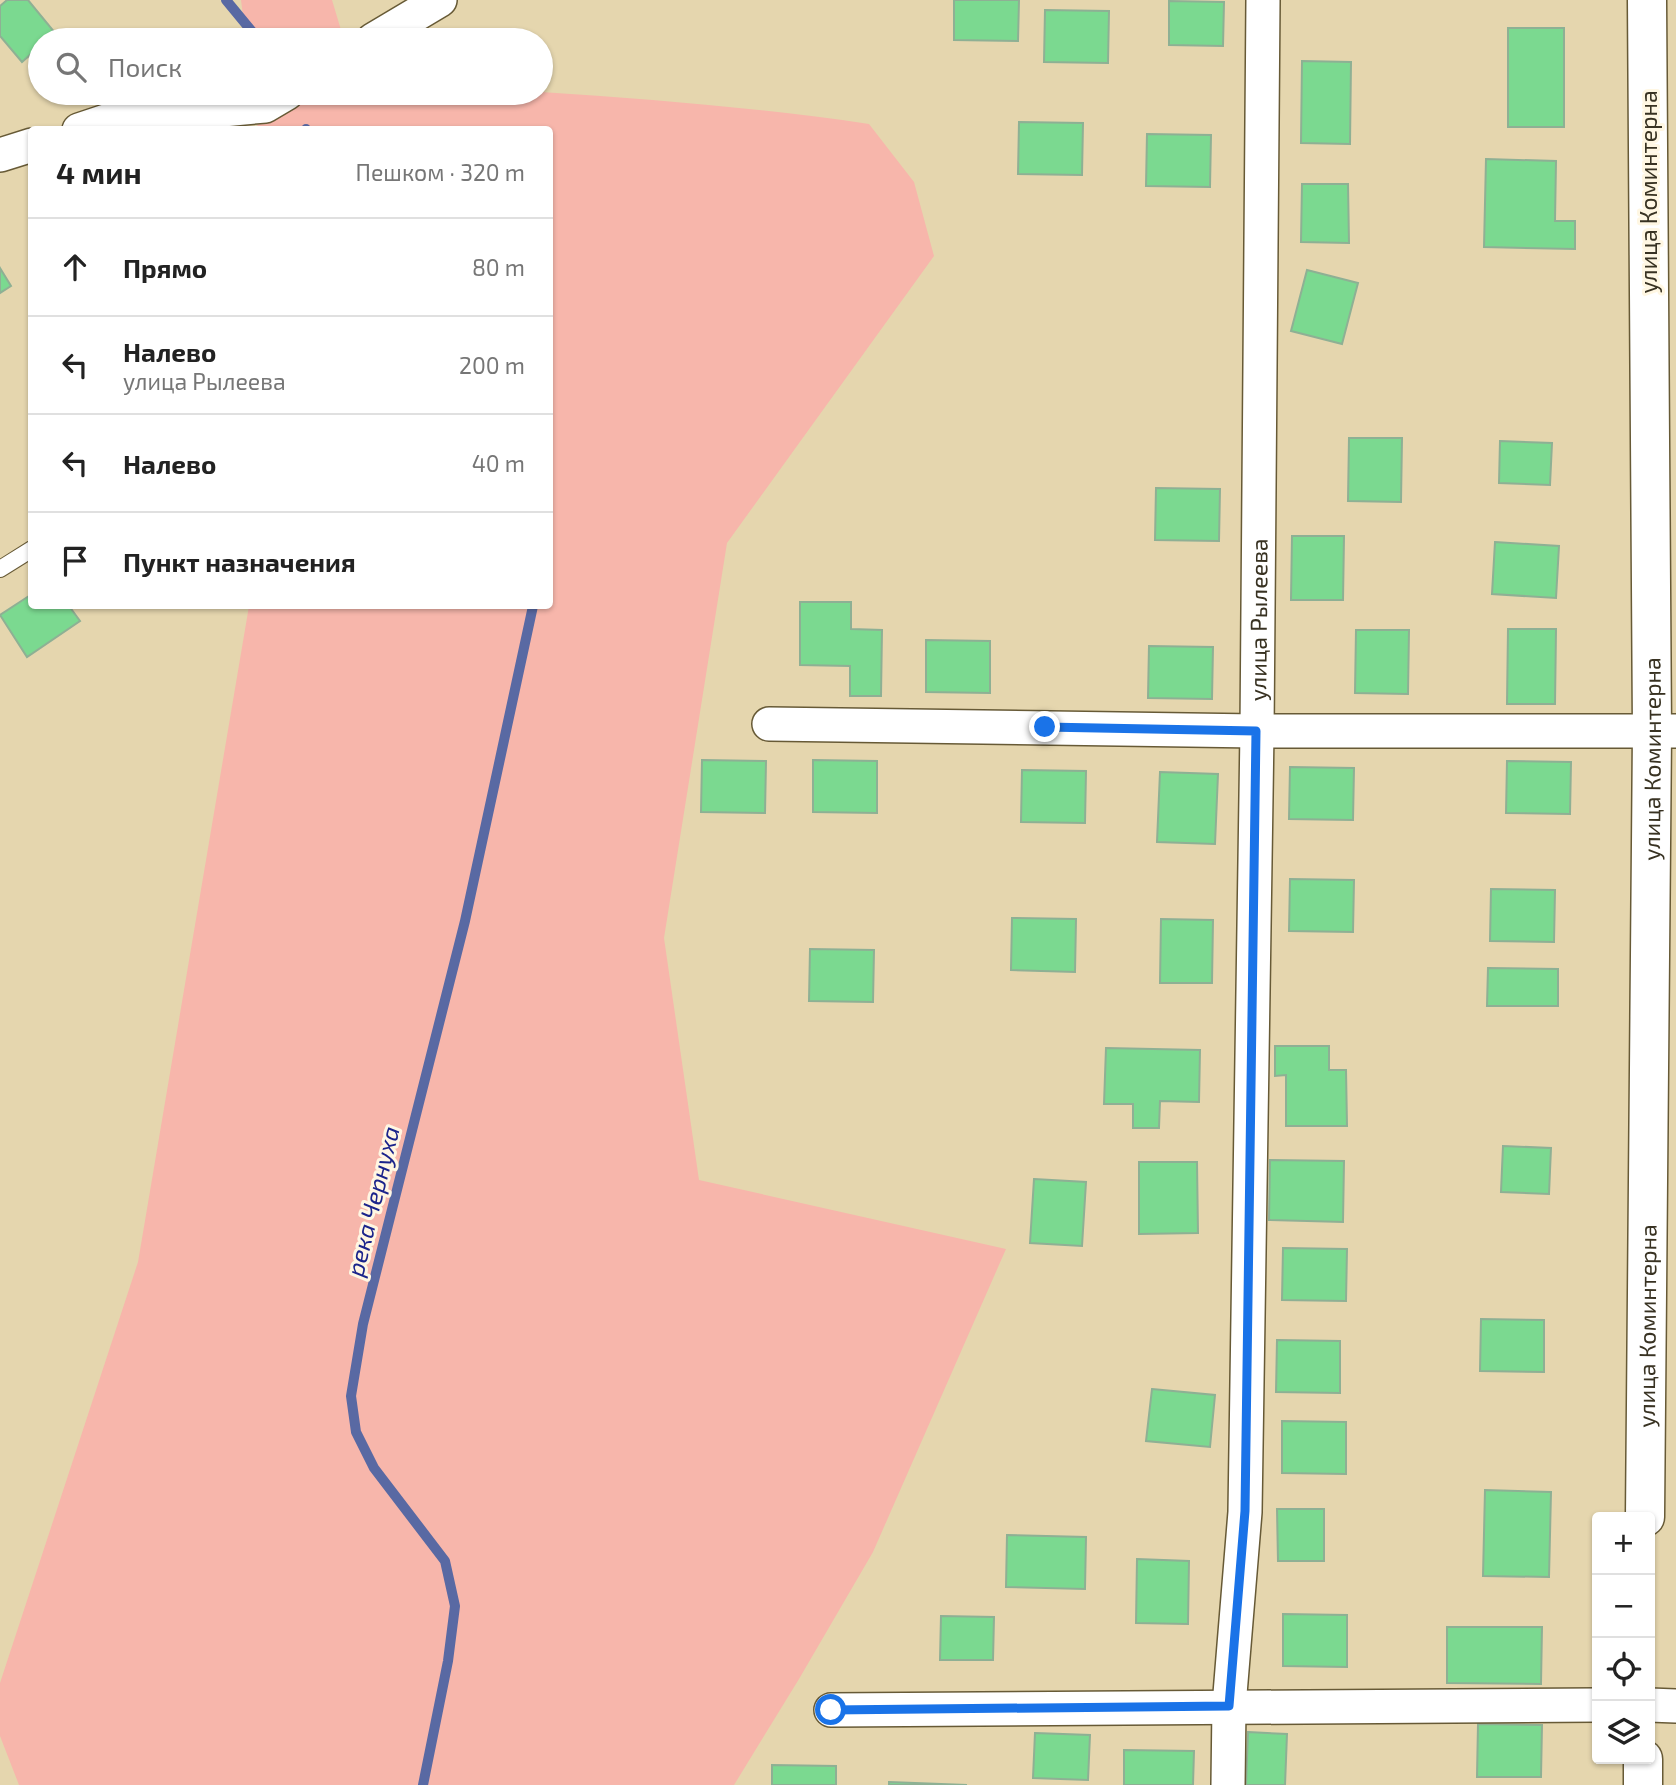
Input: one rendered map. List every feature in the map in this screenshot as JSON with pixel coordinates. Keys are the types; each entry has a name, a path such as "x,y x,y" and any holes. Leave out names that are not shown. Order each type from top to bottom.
{"street":[{"path":"393,28 439,0"},
{"name":"улица Рылеева","path":"1228,1785 1229,1706 1245,1511 1263,0"},
{"name":"улица Коминтерна","path":"1645,1512 1664,731 1647,0"},
{"path":"91,126 106,121 267,105"},
{"path":"0,155 28,146"},
{"path":"769,724 1256,731 1664,731"},
{"path":"831,1710 1592,1705"},
{"path":"1655,1705 1676,1706"},
{"path":"1643,1764 1643,1785"}],"lane":[{"path":"0,569 28,552"}],"shaded area":[{"path":"241,0 332,0 340,28 244,28"},
{"path":"553,93 623,98 787,113 869,124 914,182 934,256 727,543 664,938 699,1180 1006,1249 873,1552 734,1785 19,1785 0,1736 0,1683 138,1262 248,609 553,609 553,126 258,126 255,105 553,105"}],"building":[{"path":"7,0 28,0 51,28 28,28 28,57 22,62 0,36 0,6"},
{"path":"954,0 1019,0 1018,41 954,40"},
{"path":"1169,1 1224,2 1223,46 1169,45"},
{"path":"1045,10 1109,11 1108,63 1044,62"},
{"path":"1508,28 1564,28 1564,127 1508,127"},
{"path":"1302,61 1351,62 1350,144 1301,143"},
{"path":"1019,122 1083,123 1082,175 1018,174"},
{"path":"1147,134 1211,135 1210,187 1146,186"},
{"path":"1486,159 1556,161 1555,221 1575,221 1575,249 1484,247"},
{"path":"1302,184 1348,184 1349,243 1301,242"},
{"path":"0,268 11,286 0,293"},
{"path":"1307,270 1358,283 1342,344 1291,331"},
{"path":"1349,438 1402,438 1401,502 1348,501"},
{"path":"1500,441 1552,443 1550,485 1499,483"},
{"path":"1156,488 1220,489 1219,541 1155,540"},
{"path":"1292,536 1344,536 1343,600 1291,600"},
{"path":"1495,542 1559,546 1556,598 1492,594"},
{"path":"28,597 28,609 71,609 80,621 27,657 0,615"},
{"path":"800,602 851,602 851,629 882,630 881,696 850,696 850,666 800,665"},
{"path":"1508,629 1556,629 1555,704 1507,704"},
{"path":"1356,630 1409,630 1408,694 1355,693"},
{"path":"926,640 990,641 990,693 926,692"},
{"path":"1149,646 1213,647 1212,699 1148,698"},
{"path":"702,760 766,761 765,813 701,812"},
{"path":"813,760 877,761 877,813 813,812"},
{"path":"1507,761 1571,762 1570,814 1506,813"},
{"path":"1290,767 1354,768 1353,820 1289,819"},
{"path":"1022,770 1086,771 1085,823 1021,822"},
{"path":"1160,772 1218,774 1215,844 1157,842"},
{"path":"1290,879 1354,880 1353,932 1289,931"},
{"path":"1491,889 1555,890 1554,942 1490,941"},
{"path":"1012,918 1076,919 1075,972 1011,970"},
{"path":"1161,919 1213,920 1212,983 1160,983"},
{"path":"810,949 874,950 873,1002 809,1001"},
{"path":"1488,968 1558,969 1558,1006 1487,1006"},
{"path":"1275,1046 1329,1046 1329,1070 1346,1070 1347,1126 1286,1126 1286,1075 1275,1076"},
{"path":"1106,1048 1200,1050 1199,1102 1160,1101 1159,1128 1133,1128 1133,1104 1104,1104"},
{"path":"1503,1146 1551,1148 1549,1194 1501,1192"},
{"path":"1270,1160 1344,1161 1343,1222 1269,1220"},
{"path":"1139,1162 1197,1162 1198,1233 1139,1234"},
{"path":"1034,1179 1086,1182 1082,1246 1030,1243"},
{"path":"1283,1248 1347,1249 1346,1301 1282,1300"},
{"path":"1481,1319 1544,1320 1544,1372 1480,1371"},
{"path":"1277,1340 1340,1341 1340,1393 1276,1392"},
{"path":"1152,1389 1215,1395 1210,1447 1146,1441"},
{"path":"1282,1421 1346,1422 1346,1474 1282,1473"},
{"path":"1485,1490 1551,1492 1549,1577 1483,1576"},
{"path":"1277,1509 1324,1509 1324,1561 1278,1561"},
{"path":"1007,1535 1086,1537 1085,1589 1006,1587"},
{"path":"1137,1559 1189,1561 1188,1624 1136,1623"},
{"path":"1283,1614 1347,1615 1347,1667 1283,1666"},
{"path":"941,1616 994,1617 993,1660 940,1660"},
{"path":"1447,1627 1542,1627 1541,1684 1447,1683"},
{"path":"1478,1724 1542,1725 1541,1777 1477,1777"},
{"path":"1248,1732 1287,1734 1285,1785 1246,1785"},
{"path":"1035,1733 1090,1735 1088,1780 1033,1778"},
{"path":"1124,1750 1194,1751 1193,1785 1124,1785"},
{"path":"772,1765 836,1766 836,1785 772,1785"},
{"path":"889,1782 967,1785 889,1785"}],"waterway":[{"name":"река Чернуха","path":"226,0 249,28"},
{"name":"река Чернуха","path":"423,1785 448,1661 455,1606 445,1561 374,1468 356,1432 351,1396 363,1324 465,921 532,609"}],"route":[{"path":"831,1710 1229,1706 1245,1511 1256,731 1045,727"}]}
